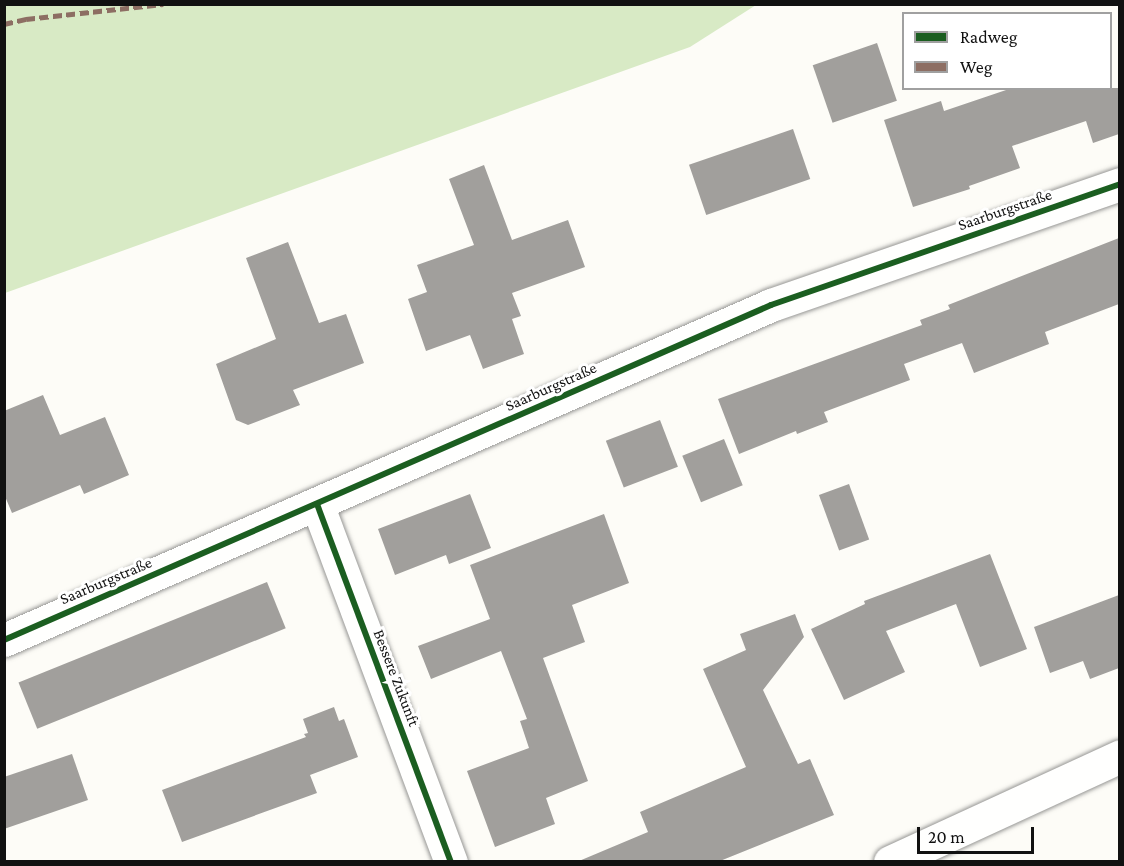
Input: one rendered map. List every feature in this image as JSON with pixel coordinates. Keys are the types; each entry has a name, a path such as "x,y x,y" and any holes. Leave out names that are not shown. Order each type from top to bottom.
{"street":[{"name":"Saarburgstraße","path":"4,640 771,305 1119,184"},
{"name":"Bessere Zukunft","path":"317,504 451,861"},
{"path":"890,861 1119,756"}],"green space":[{"path":"5,4 756,5 690,47 5,293"}],"building":[{"path":"877,43 897,101 833,123 813,65"},
{"path":"1112,88 1119,88 1119,134 1093,143 1086,121 1012,146 1020,168 969,186 970,189 913,207 884,120 941,101 944,111 1006,90 1112,90"},
{"path":"793,129 810,179 706,215 689,165"},
{"path":"484,165 512,240 568,220 585,267 512,293 521,316 512,319 524,354 483,369 470,335 426,351 408,299 427,292 417,265 474,245 449,179"},
{"path":"1119,238 1119,304 1045,332 1049,344 974,373 962,343 904,364 910,380 824,412 828,422 797,434 796,431 739,454 718,399 922,325 920,320 950,309 948,305"},
{"path":"288,242 319,323 346,314 364,363 293,390 300,405 248,425 236,420 216,364 276,339 246,258"},
{"path":"43,395 60,435 105,417 129,475 84,494 80,485 12,513 4,494 4,411"},
{"path":"660,420 678,467 624,487 606,441"},
{"path":"724,439 743,485 701,502 682,456"},
{"path":"849,484 869,539 839,550 819,495"},
{"path":"470,494 491,548 449,564 446,555 395,575 378,529"},
{"path":"604,514 629,583 572,605 585,642 543,658 588,781 546,798 555,824 495,847 467,771 529,748 520,721 527,719 501,651 431,679 418,646 490,619 470,565"},
{"path":"990,554 1027,649 980,667 956,604 886,631 905,672 844,700 811,629 865,604 864,601"},
{"path":"267,582 286,628 37,729 19,682"},
{"path":"1119,595 1119,668 1090,679 1083,661 1050,673 1034,627"},
{"path":"795,614 804,637 763,690 798,764 810,759 834,815 720,861 579,861 648,832 640,812 746,767 703,669 746,650 740,634"},
{"path":"334,707 339,721 344,719 358,757 310,775 317,793 182,842 162,790 306,737 304,734 308,733 303,719"},
{"path":"72,754 88,800 4,829 4,777"}],"marked path":[{"path":"4,24 26,19 163,4"}],"cycle path":[{"path":"4,640 771,305 1120,184"},
{"path":"317,504 451,862"}]}
